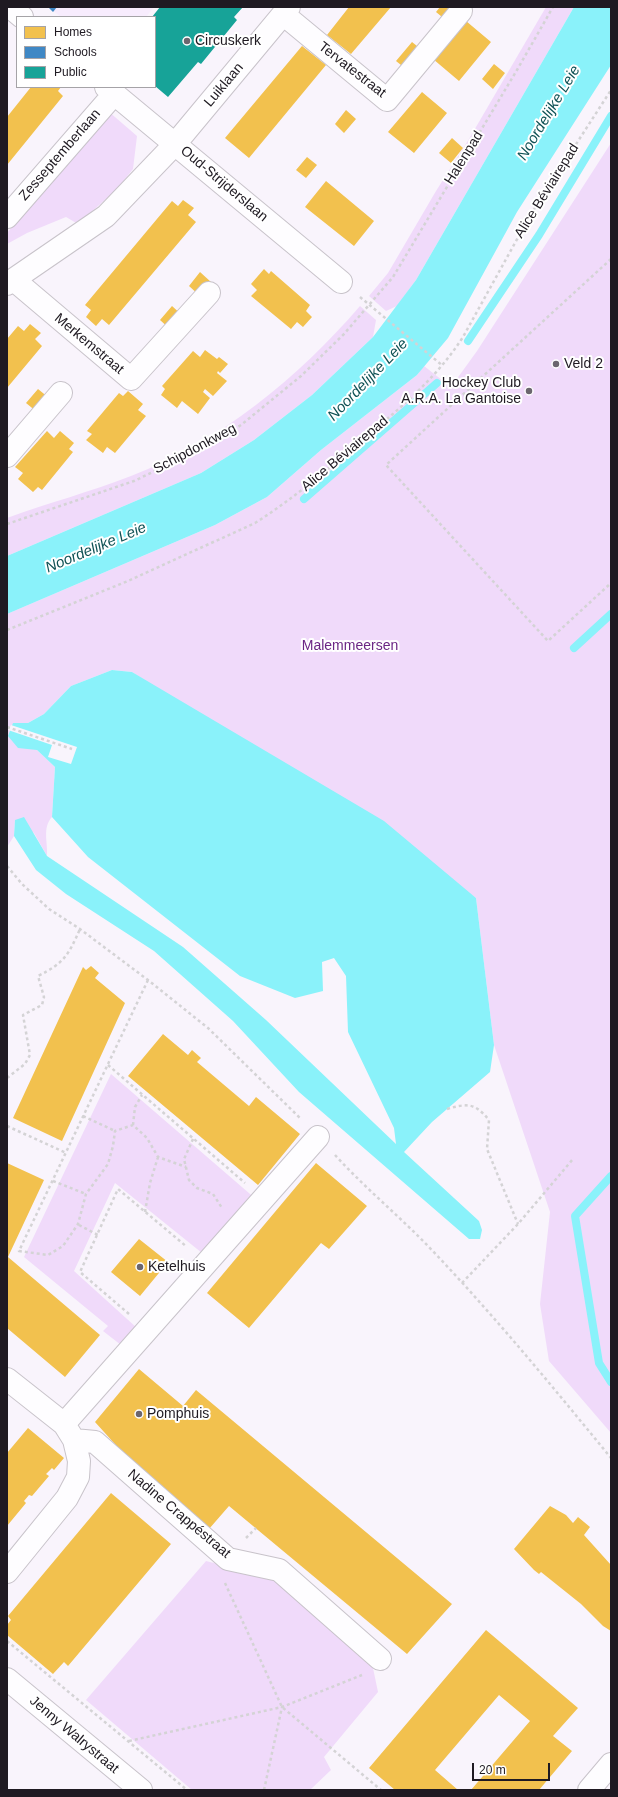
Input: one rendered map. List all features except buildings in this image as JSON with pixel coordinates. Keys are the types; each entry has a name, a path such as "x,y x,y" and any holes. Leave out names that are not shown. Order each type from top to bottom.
{"street":[{"path":"10,7 21,16"},
{"name":"Tervatestraat","path":"286,10 387,100 461,11"},
{"name":"Luiklaan","path":"175,144 286,10"},
{"name":"Oud-Strijderslaan","path":"110,90 341,282"},
{"name":"Zesseptemberlaan","path":"7,217 110,90"},
{"path":"10,282 106,216 175,144"},
{"name":"Merkemstraat","path":"10,282 131,379 208,293"},
{"path":"7,456 61,393"},
{"path":"69,1432 148,1330 318,1137"},
{"path":"7,1378 69,1432 79,1461 78,1477 67,1498 7,1572"},
{"name":"Nadine Crappéstraat","path":"69,1432 95,1442 228,1558 279,1570 380,1659"},
{"name":"Jenny Walrystraat","path":"7,1679 141,1790"},
{"path":"589,1790 611,1764"}],"path":[{"name":"Halenpad","path":"369,305 392,277 474,142 553,7"},
{"name":"Alice Béviairepad","path":"7,630 128,581 255,523 274,511 312,482 423,388 443,366 463,337 531,214 611,90"},
{"path":"611,259 386,465 548,641 611,583"},
{"name":"Schipdonkweg","path":"7,524 134,481 207,446 241,425 301,376 344,334 369,305"},
{"path":"374,309 443,366"},
{"path":"7,727 72,749"},
{"path":"7,1078 24,1064 30,1055 23,1015 42,1005 44,997 38,976 63,961 80,929"},
{"path":"115,1131 108,1164 86,1194 78,1224 63,1246 48,1255 19,1251 148,980"},
{"path":"108,1065 264,1199"},
{"path":"142,1095 135,1106 134,1125 147,1138 158,1158 186,1167"},
{"path":"447,1109 464,1104 480,1109 489,1120 487,1149 518,1224"},
{"path":"83,1116 115,1131 134,1125"},
{"path":"7,1126 66,1154"},
{"path":"193,1139 184,1159 189,1180 197,1188 213,1194 236,1230"},
{"path":"145,1212 150,1183 158,1158"},
{"path":"462,1283 518,1224 573,1159"},
{"path":"53,1181 86,1194"},
{"path":"148,1330 80,1272 118,1189 207,1263"},
{"path":"78,1224 98,1235"},
{"path":"256,1528 228,1558 223,1578 282,1707 381,1790"},
{"path":"7,1641 187,1790"},
{"path":"129,1741 282,1707 369,1672 380,1659"},
{"path":"264,1790 282,1707"}],"shaded area":[{"path":"48,7 154,7 147,16 60,16"}],"green space":[{"path":"546,7 574,7 416,280 397,306 386,311 369,296 388,273 436,191 469,139"},
{"path":"108,111 137,136 133,169 117,189 78,224 66,217 27,233 7,244 7,233"},
{"name":"Malemmeersen","path":"611,143 611,1433 549,1361 540,1304 550,1212 494,1045 476,898 132,672 112,670 71,686 44,714 28,723 37,750 55,767 52,817 46,830 47,856 34,833 15,820 14,836 7,847 7,614 215,525 267,497 321,450 417,375 424,366 451,387 477,351"},
{"path":"360,306 376,320 373,337 312,395 254,440 201,473 7,556 7,518 131,476 164,462 196,445 256,405 284,382 336,333"},
{"path":"111,1074 257,1200 207,1257 115,1183 74,1271 137,1328 121,1345 103,1331 108,1326 24,1257"},
{"path":"206,1561 273,1578 373,1668 378,1692 324,1757 331,1770 310,1790 192,1790 86,1700"}],"water":[{"name":"Noordelijke Leie","path":"574,7 611,7 611,65 517,212 448,338 417,375 321,450 267,497 215,525 7,614 7,556 201,473 254,440 312,395 373,337 416,280"},
{"path":"112,670 132,672 384,821 476,898 494,1045 490,1072 432,1122 404,1152 479,1221 482,1230 480,1239 469,1239 299,1092 233,1021 154,951 66,894 36,870 14,836 15,820 24,817 47,856 183,947 266,1020 396,1144 394,1128 348,1032 346,976 334,958 322,962 323,991 295,998 240,976 88,857 52,817 55,767 37,750 18,748 8,736 13,723 28,723 44,714 71,686"}],"pier":[{"path":"11,725 77,747 71,764 48,757 52,745 8,730"}],"waterway":[{"path":"468,341 539,235 611,116"},
{"path":"304,499 437,383"},
{"path":"574,648 611,614"},
{"path":"611,1176 575,1216 599,1363 611,1382"}],"place":[{"name":"Circuskerk","path":"187,41"},
{"name":"Veld 2","path":"556,364"},
{"name":"Hockey Club A.R.A. La Gantoise","path":"529,391"},
{"name":"Ketelhuis","path":"140,1267"},
{"name":"Pomphuis","path":"139,1414"}]}
